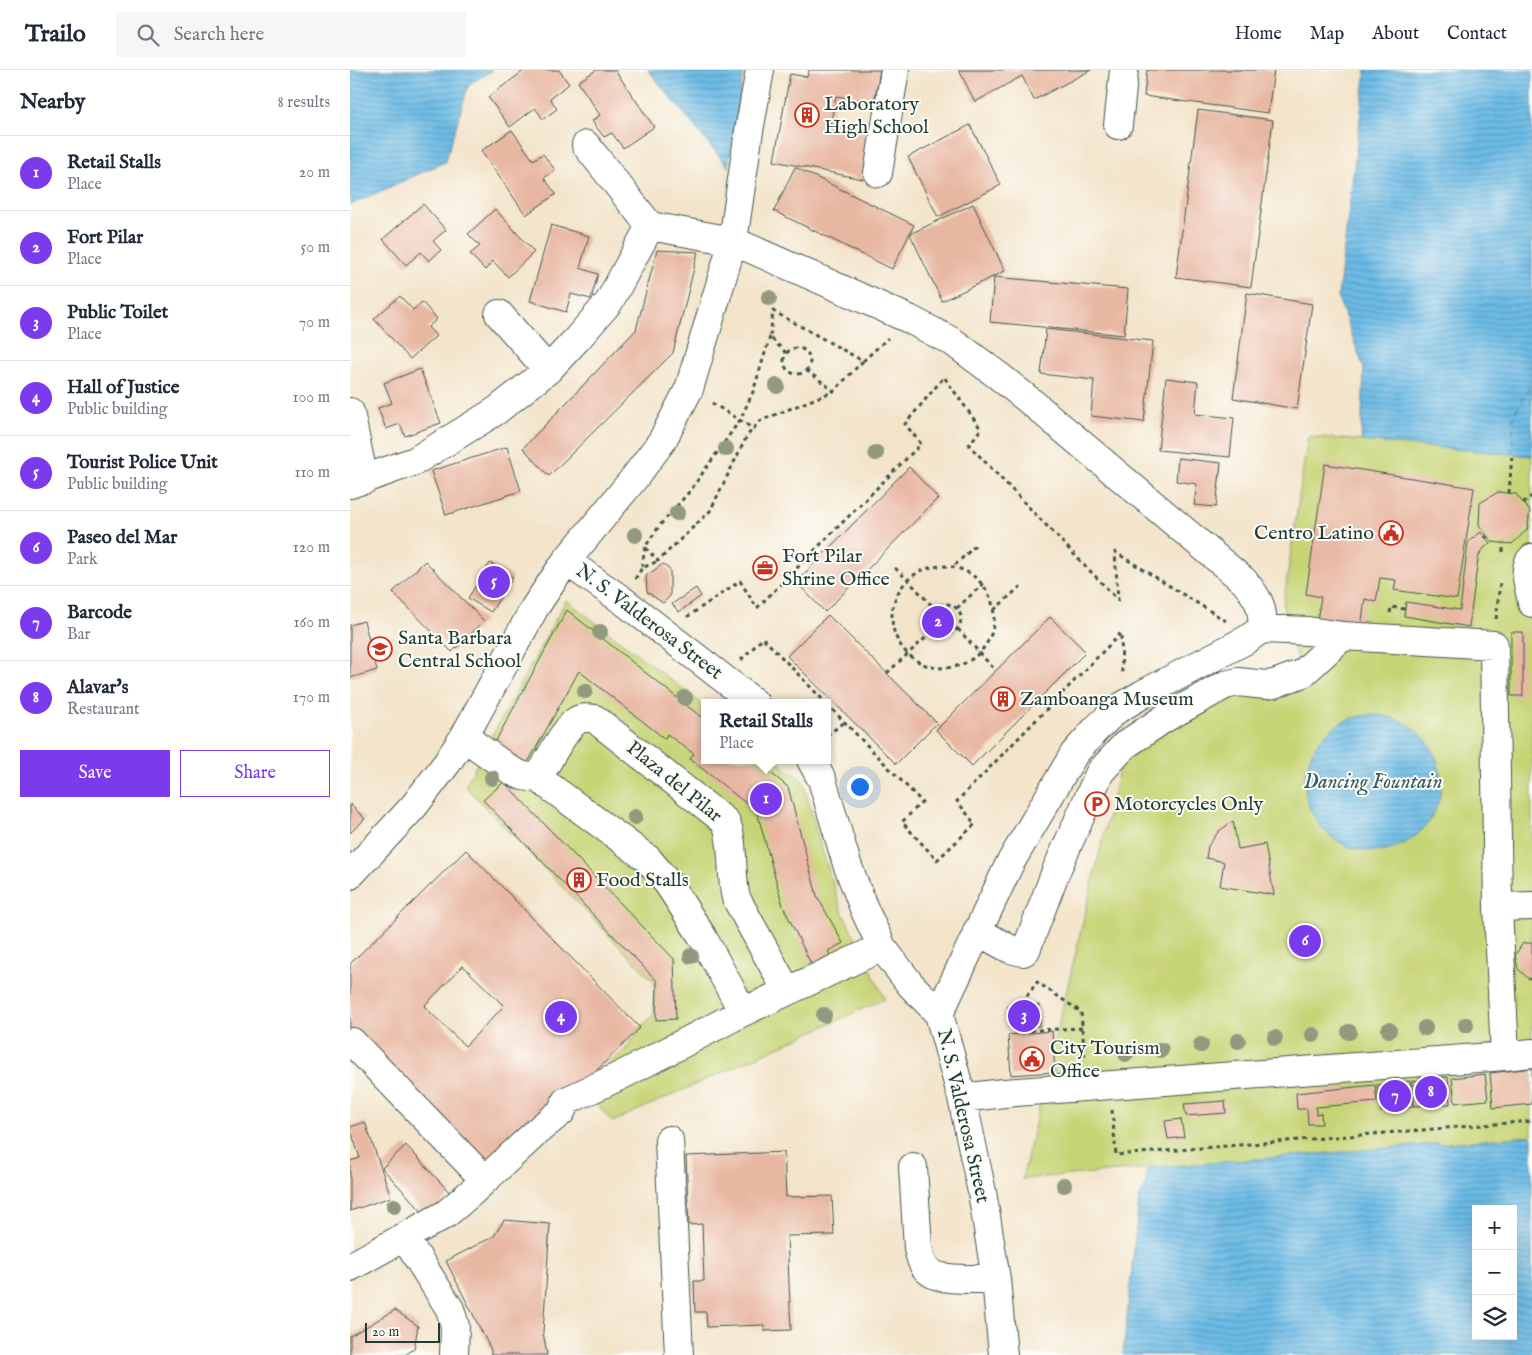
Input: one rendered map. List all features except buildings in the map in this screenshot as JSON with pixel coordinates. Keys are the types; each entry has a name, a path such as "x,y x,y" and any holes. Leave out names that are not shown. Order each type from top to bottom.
{"street":[{"path":"350,874 414,806 447,763 464,738 535,607 566,561 632,481 662,441 689,389 733,241 760,70"},
{"path":"878,172 895,70"},
{"path":"1118,125 1124,70"},
{"path":"586,145 650,226 733,241 909,319 953,342 1000,377 1244,581 1260,604 1264,614 1262,629"},
{"path":"350,412 357,482 415,461 452,439 496,411 548,370 577,339 609,302 650,226"},
{"path":"499,314 548,370"},
{"path":"1532,558 1527,565 1526,572 1532,603"},
{"name":"N. S. Valderosa Street","path":"566,561 622,600 750,699"},
{"path":"939,1014 976,931 1009,864 1074,754 1096,728 1116,710 1246,640 1262,629 1308,631 1343,636 1494,645 1498,907 1505,1056"},
{"path":"976,931 1010,949 1023,952 1026,950 1056,871 1100,772 1125,745 1164,718 1225,685 1238,682 1266,685 1283,682 1303,672 1343,636"},
{"name":"Plaza del Pilar","path":"538,778 567,732 577,720 595,719 726,822 730,831 733,885 736,898 787,991"},
{"path":"464,738 512,771 523,776 538,778 648,859 679,899 702,936 743,1012"},
{"name":"N. S. Valderosa Street","path":"813,764 822,780 865,911 882,947 910,984 939,1014 962,1098 982,1192 996,1279 1003,1355"},
{"path":"1498,907 1532,906"},
{"path":"350,1267 446,1214 561,1112 566,1101 622,1075 743,1012 882,947"},
{"path":"352,1042 486,1180"},
{"path":"962,1098 1004,1092 1532,1053"},
{"path":"669,1140 679,1355"},
{"path":"913,1167 918,1248 921,1260 929,1272 940,1277 996,1279"},
{"path":"405,1238 450,1309 455,1326 454,1355"}],"path":[{"path":"642,568 645,546 690,490 740,420 753,392 770,337 773,311 863,361 834,391 760,421 747,436 710,511 658,561 645,546"},
{"path":"770,337 786,353"},
{"path":"792,348 798,348 806,352 809,355 810,363 806,370 796,374 787,370 784,362 786,353 792,348"},
{"path":"806,370 834,391"},
{"path":"693,624 686,618 740,581 757,608 921,444 905,424 944,377 981,429 969,445 1118,600 1114,552 1228,622 1219,627"},
{"path":"689,389 754,429"},
{"path":"1508,493 1512,454"},
{"path":"1523,503 1532,496"},
{"path":"955,565 978,543"},
{"path":"1502,561 1504,543"},
{"path":"955,565 983,584 994,610 992,633 980,652 964,664 944,668 924,665 907,654 893,630 892,602 906,578 929,566 955,565"},
{"path":"895,568 935,608"},
{"path":"1494,645 1500,580"},
{"path":"957,608 983,584"},
{"path":"994,610 1021,586"},
{"path":"941,604 950,604 957,608 961,614 961,622 958,629 950,633 942,633 935,629 931,619 935,608 941,604"},
{"path":"887,673 935,629"},
{"path":"958,629 995,670"},
{"path":"831,707 922,802 902,822 937,860 975,824 956,801 1121,633 1122,679 1131,674"},
{"path":"740,662 763,638 823,699"},
{"path":"831,732 845,722"},
{"path":"1022,1003 1037,982 1081,1012 1082,1028 1116,1155 1532,1121"},
{"path":"1014,1031 1082,1028"}],"green space":[{"path":"1308,436 1532,456 1532,1136 1022,1179 1125,745 1224,687 1301,675 1283,606"},
{"path":"566,600 701,703 701,764 780,764 803,781 818,837 841,909 885,999 612,1122 582,1086 625,1050 640,1028 654,1014 655,983 465,786"}],"water":[{"path":"350,70 493,70 469,84 445,162 350,205"},
{"path":"648,70 744,70 728,167"},
{"path":"1366,70 1532,70 1532,456 1361,441 1364,369 1338,297"},
{"name":"Dancing Fountain","path":"1373,715 1399,720 1421,735 1436,757 1441,783 1436,809 1421,831 1399,846 1373,851 1347,846 1325,831 1310,809 1305,783 1310,757 1325,735 1347,720"},
{"path":"1532,1136 1532,1355 1123,1355 1139,1198 1145,1186 1148,1168"}],"ferry route":[{"path":"1512,455 1514,414 1532,383"}],"place":[{"name":"Laboratory High School","path":"807,115"},
{"name":"Centro Latino","path":"1391,533"},
{"name":"Fort Pilar Shrine Office","path":"765,568"},
{"name":"Tourist Police Unit","path":"494,582"},
{"name":"Fort Pilar","path":"938,622"},
{"name":"Santa Barbara Central School","path":"380,649"},
{"name":"Zamboanga Museum","path":"1003,699"},
{"name":"Retail Stalls","path":"766,799"},
{"name":"Motorcycles Only","path":"1097,804"},
{"name":"Food Stalls","path":"579,880"},
{"name":"Paseo del Mar","path":"1305,941"},
{"name":"Public Toilet","path":"1024,1016"},
{"name":"Hall of Justice","path":"561,1017"},
{"name":"City Tourism Office","path":"1032,1059"},
{"name":"Alavar's","path":"1431,1092"},
{"name":"Barcode","path":"1395,1096"}]}
